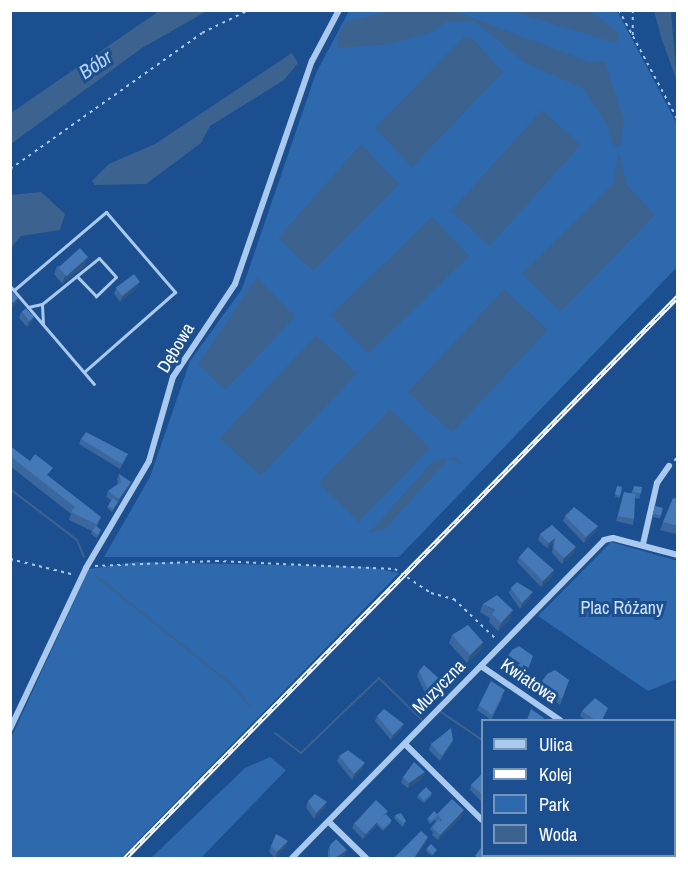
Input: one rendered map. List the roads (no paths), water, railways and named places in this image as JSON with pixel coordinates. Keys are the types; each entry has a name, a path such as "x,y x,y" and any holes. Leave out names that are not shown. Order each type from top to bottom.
{"street":[{"name":"Dębowa","path":"10,729 81,577 149,461 173,377 235,284 312,61 339,10"},
{"path":"669,466 657,483 643,544 678,555"},
{"name":"Muzyczna","path":"292,858 608,538 643,544"},
{"name":"Kwiatowa","path":"481,666 560,719"},
{"path":"405,744 481,818"},
{"path":"329,822 366,858"}],"lane":[{"path":"14,290 106,212 176,292 84,372"},
{"path":"28,307 42,304 99,258 116,277 96,296 77,276"},
{"path":"10,286 94,384"},
{"path":"42,304 43,324"}],"water":[{"name":"Bóbr","path":"159,11 207,11 142,48 11,144 11,113"},
{"path":"389,11 455,11 589,62 605,62 624,119 620,146 613,146 608,127 584,89 524,62 474,21 448,21 430,33 390,44 338,48 337,37 346,22"},
{"path":"510,11 590,11 619,33 617,43"},
{"path":"654,11 671,11 677,81 662,40"},
{"path":"464,37 473,39 503,72 412,167 375,128"},
{"path":"292,53 298,63 284,80 210,126 201,143 146,184 95,185 92,181 109,164 155,144"},
{"path":"542,110 581,145 490,246 451,211"},
{"path":"361,144 399,184 313,271 278,238"},
{"path":"619,153 627,185 655,215 560,312 522,273 613,184"},
{"path":"41,192 65,214 60,230 21,236 11,248 11,195"},
{"path":"432,217 470,256 368,354 331,315"},
{"path":"257,277 295,317 225,390 198,364"},
{"path":"504,289 548,330 452,433 408,392"},
{"path":"316,335 357,373 261,476 220,438"},
{"path":"390,409 430,448 359,522 318,483"},
{"path":"457,457 462,465 449,458 385,529 369,533 433,461 448,458"}],"waterway":[{"path":"10,489 77,540 84,557"},
{"path":"96,576 231,684 250,706"},
{"path":"275,733 301,753 379,678 422,720"},
{"path":"441,712 481,739"}],"railway":[{"path":"125,858 678,296"}],"park label":[{"name":"Plac Różany","path":"622,608"}]}
